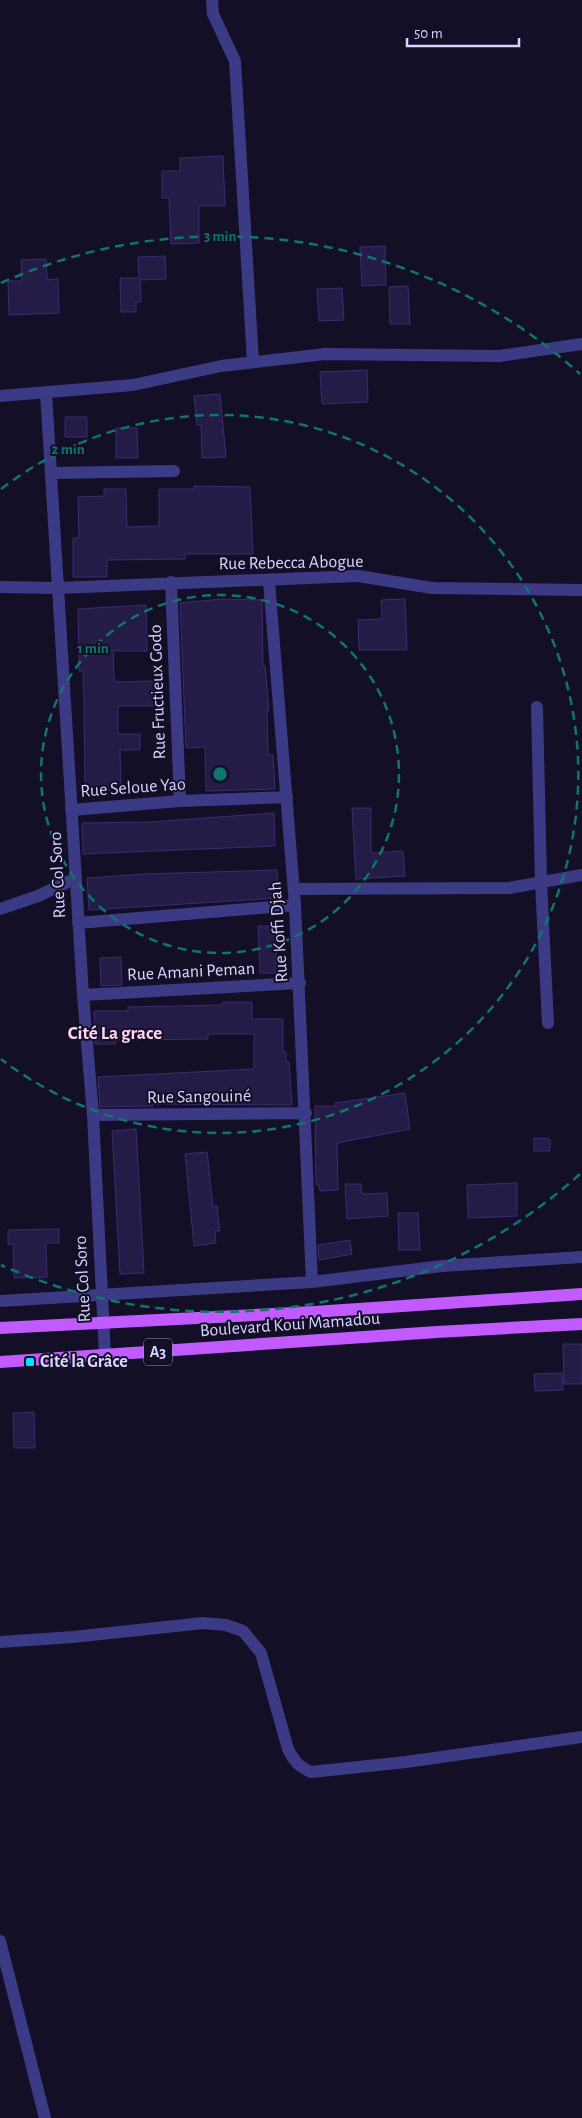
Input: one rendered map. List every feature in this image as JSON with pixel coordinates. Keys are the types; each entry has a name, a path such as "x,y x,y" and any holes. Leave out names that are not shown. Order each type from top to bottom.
{"main road":[{"name":"Boulevard Koui Mamadou","path":"0,1328 314,1312 582,1294"},
{"name":"Boulevard Koui Mamadou","path":"0,1362 582,1324"}],"street":[{"path":"212,0 213,14 235,61 253,362"},
{"path":"0,396 133,385 221,366 325,354 500,356 582,344"},
{"name":"Rue Col Soro","path":"46,393 78,923 93,1116 105,1355"},
{"path":"50,473 174,471"},
{"name":"Rue Rebecca Abogue","path":"0,587 58,588 170,582 269,581 358,576 432,588 582,590"},
{"name":"Rue Koffi Djah","path":"269,581 296,905 312,1282"},
{"name":"Rue Fructieux Godo","path":"170,582 180,801"},
{"path":"537,708 541,882 548,1024"},
{"name":"Rue Seloue Yao","path":"71,810 180,801 287,798"},
{"path":"294,889 509,888 582,875"},
{"path":"0,909 38,896 76,878"},
{"path":"78,923 296,905"},
{"name":"Rue Amani Peman","path":"83,995 300,983"},
{"name":"Rue Sangouiné","path":"93,1116 306,1114"},
{"path":"0,1301 101,1293 312,1282 442,1266 582,1257"},
{"path":"0,1642 73,1637 203,1623 226,1625 243,1631 262,1652 288,1749 294,1760 302,1768 311,1772 406,1762 582,1737"},
{"path":"0,1941 45,2118"}],"building":[{"path":"223,156 225,206 199,206 199,243 171,244 169,198 162,198 162,171 180,171 180,158"},
{"path":"385,246 386,285 362,286 360,247"},
{"path":"165,256 166,279 140,280 141,302 136,302 136,312 121,312 120,278 139,278 138,257"},
{"path":"46,259 47,280 58,279 59,313 9,315 8,281 22,281 21,260"},
{"path":"408,286 410,324 390,324 389,287"},
{"path":"342,288 344,320 319,321 317,289"},
{"path":"367,370 368,402 322,404 320,372"},
{"path":"220,394 226,457 202,458 201,425 197,425 194,396"},
{"path":"65,417 87,417 87,437 65,437"},
{"path":"116,428 137,428 138,458 116,458"},
{"path":"194,486 250,487 253,554 185,554 185,559 107,560 107,577 73,577 73,538 79,538 78,497 104,496 104,489 126,489 127,527 159,526 159,489 194,489"},
{"path":"223,599 262,600 263,666 265,666 269,710 267,710 268,755 273,755 275,789 206,791 205,747 186,748 180,603"},
{"path":"405,599 407,650 359,650 358,620 382,619 381,600"},
{"path":"146,605 147,651 113,651 114,676 115,682 156,681 156,706 118,706 118,734 140,734 140,750 120,750 121,790 85,791 83,671 79,671 78,609"},
{"path":"352,808 371,808 371,853 403,851 405,876 356,879"},
{"path":"274,813 275,846 83,854 82,823 150,822"},
{"path":"277,870 279,898 89,910 87,878 145,874"},
{"path":"258,926 276,926 276,973 260,973"},
{"path":"121,957 122,985 101,986 100,958"},
{"path":"223,1002 252,1002 252,1019 283,1019 283,1052 286,1052 286,1062 289,1062 292,1105 153,1104 153,1106 100,1107 98,1077 254,1069 254,1034 208,1034 208,1039 116,1040 116,1044 95,1044 94,1011 128,1011 128,1007 223,1005"},
{"path":"405,1093 410,1129 337,1143 338,1190 320,1191 319,1185 316,1185 315,1106 336,1106 335,1103"},
{"path":"136,1129 144,1273 120,1274 112,1131"},
{"path":"534,1138 550,1139 550,1151 534,1151"},
{"path":"207,1152 213,1207 217,1206 220,1231 215,1231 216,1243 194,1246 185,1154"},
{"path":"517,1183 517,1216 468,1218 467,1185"},
{"path":"345,1184 361,1184 362,1194 387,1193 388,1216 347,1219"},
{"path":"398,1213 418,1213 420,1250 399,1250"},
{"path":"59,1229 59,1243 46,1243 47,1277 14,1278 13,1244 8,1245 8,1230"},
{"path":"350,1240 352,1254 319,1260 318,1245"},
{"path":"563,1344 582,1344 582,1384 564,1384"},
{"path":"562,1373 563,1390 535,1391 534,1374"},
{"path":"34,1412 35,1448 14,1448 13,1413"}],"place":[{"name":"Cité la Grâce","path":"30,1362"}],"district":[{"name":"Cité La grace","path":"115,1033"}]}
